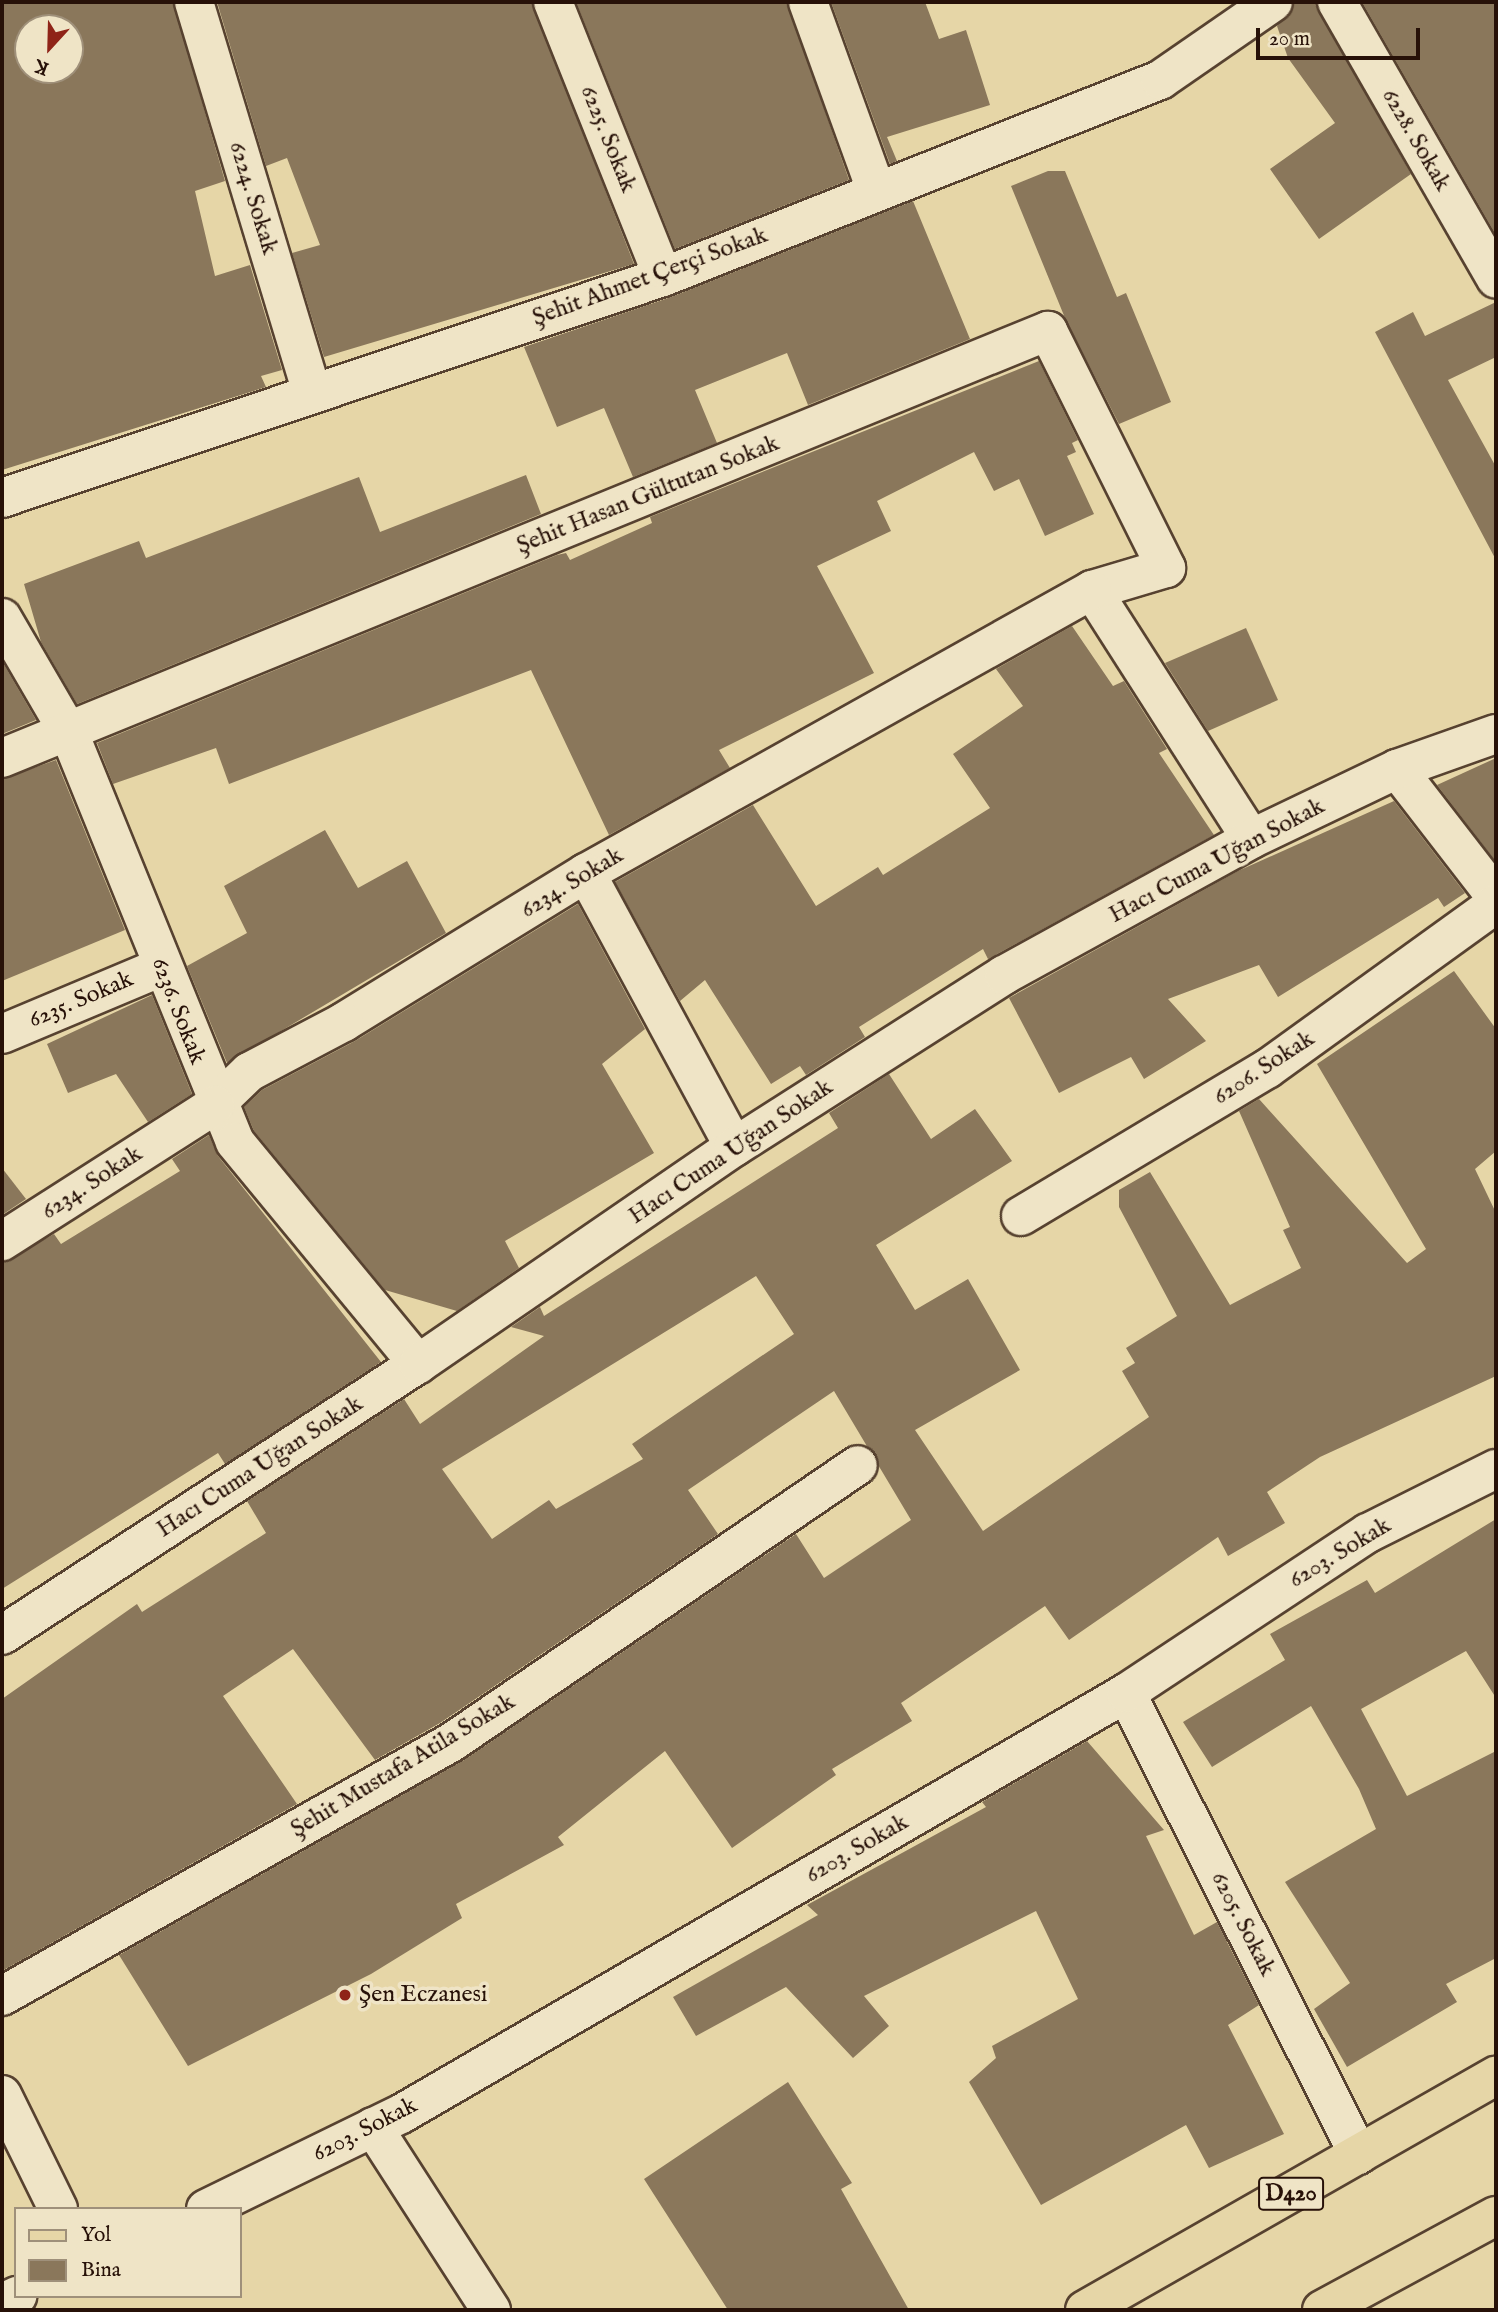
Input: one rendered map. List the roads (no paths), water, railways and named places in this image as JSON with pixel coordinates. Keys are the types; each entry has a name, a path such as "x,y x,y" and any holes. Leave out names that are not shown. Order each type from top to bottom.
{"main road":[{"name":"D420","path":"1085,2310 1496,2076"},
{"path":"1322,2310 1496,2216"}],"street":[{"name":"6224. Sokak","path":"194,2 312,394"},
{"name":"6225. Sokak","path":"553,2 663,277"},
{"path":"808,2 876,190"},
{"name":"Şehit Ahmet Çerçi Sokak","path":"2,498 663,277 876,190 1160,80 1273,2"},
{"name":"6228. Sokak","path":"1337,2 1496,278"},
{"name":"Şehit Hasan Gültutan Sokak","path":"2,758 69,733 1048,331 1167,568"},
{"name":"6234. Sokak","path":"2,1241 215,1105 249,1072 344,1023 586,873 1092,590 1167,568"},
{"path":"1092,590 1251,839"},
{"name":"6236. Sokak","path":"2,618 69,733 215,1105 291,1217 418,1364"},
{"name":"Hacı Cuma Uğan Sokak","path":"2,1635 418,1364 734,1147 1004,975 1251,839 1397,769 1496,734"},
{"path":"1397,769 1496,897"},
{"path":"586,873 734,1147"},
{"name":"6206. Sokak","path":"1021,1216 1267,1069 1496,904"},
{"name":"6235. Sokak","path":"2,1034 161,967"},
{"name":"Şehit Mustafa Atila Sokak","path":"2,1996 452,1742 858,1465"},
{"name":"6203. Sokak","path":"210,2207 373,2127 1126,1693 1368,1533 1496,1469"},
{"name":"6205. Sokak","path":"1126,1693 1359,2155"},
{"path":"2,2095 57,2207"},
{"path":"373,2127 491,2310"}],"place":[{"name":"Şen Eczanesi","path":"345,1995"}]}
